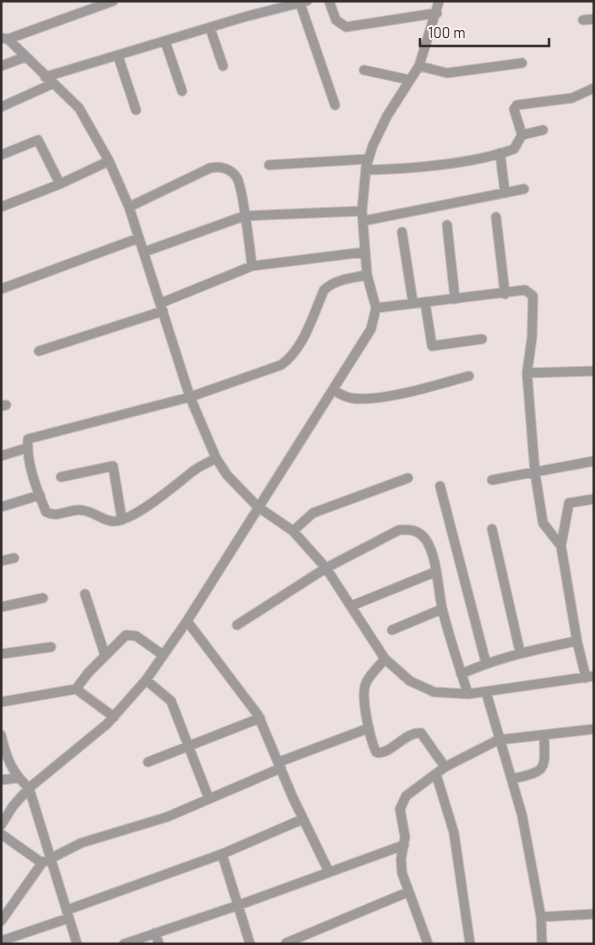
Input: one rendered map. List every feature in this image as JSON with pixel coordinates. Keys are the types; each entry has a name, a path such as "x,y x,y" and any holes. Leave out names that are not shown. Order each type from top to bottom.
{"street":[{"path":"329,1 336,20 346,27 437,13"},
{"path":"1,825 29,788 114,717 146,680 188,621 371,329 376,308 367,275 362,211 368,159 387,116 419,66 437,13 439,1"},
{"path":"109,2 5,39 79,108 109,161 130,207 190,397 216,458 227,475 258,507 293,531 326,568 385,658 410,681 434,692 468,694 590,677 577,641 560,546 568,503 594,499"},
{"path":"45,77 304,2 335,105"},
{"path":"583,20 594,19"},
{"path":"210,28 223,66"},
{"path":"165,41 182,91"},
{"path":"118,56 136,110"},
{"path":"1,66 25,57"},
{"path":"419,66 447,73 522,64"},
{"path":"364,70 410,80"},
{"path":"1,106 52,84"},
{"path":"522,135 514,109 517,105 572,98 594,88"},
{"path":"366,170 427,166 500,153 514,149 522,135 543,130"},
{"path":"1,155 38,140 60,184"},
{"path":"500,153 505,193"},
{"path":"269,165 368,159"},
{"path":"1,207 60,184 109,161"},
{"path":"130,207 210,168 220,166 233,173 238,179 252,266"},
{"path":"363,221 524,189"},
{"path":"144,252 244,216 362,211"},
{"path":"496,217 504,294"},
{"path":"447,224 455,299"},
{"path":"402,232 413,303"},
{"path":"1,289 140,238"},
{"path":"39,351 162,307 252,266 365,252"},
{"path":"216,458 194,471 173,489 122,520 112,522 94,513 79,510 52,515 46,512 27,448 28,439 190,397 264,371 290,358 302,341 324,290 329,284 367,275"},
{"path":"376,308 525,290 533,296 532,337 527,373 535,473 543,523 560,546"},
{"path":"425,302 432,346 482,339"},
{"path":"527,373 594,371"},
{"path":"334,390 353,399 377,397 417,390 469,376"},
{"path":"1,456 27,448"},
{"path":"492,480 594,461"},
{"path":"61,477 113,466 122,520"},
{"path":"293,531 313,513 408,478"},
{"path":"440,486 486,663"},
{"path":"1,507 40,495"},
{"path":"237,625 326,568 399,530 409,529 418,532 426,540 435,572 442,610 468,694"},
{"path":"492,529 520,652"},
{"path":"1,561 14,558"},
{"path":"351,606 435,572"},
{"path":"85,594 105,655"},
{"path":"1,607 43,598"},
{"path":"392,630 442,610"},
{"path":"188,621 260,718 303,819 329,872"},
{"path":"1,702 76,689 119,639 130,634 163,655"},
{"path":"462,674 486,663 520,652 577,641"},
{"path":"1,654 51,647"},
{"path":"385,658 366,684 364,693 374,748 380,754 415,732 422,732 445,767"},
{"path":"146,680 171,701 190,746 208,799"},
{"path":"76,689 114,717"},
{"path":"486,692 498,740 512,778 522,815 541,917 542,944"},
{"path":"148,762 260,718"},
{"path":"3,914 46,861 100,836 167,816 280,765 369,728"},
{"path":"428,944 402,873 401,859 404,845 402,802 416,788 445,767 498,740 594,729"},
{"path":"512,778 536,774 542,770 545,761 544,735"},
{"path":"1,736 8,761 17,778 29,788 46,861 68,914 77,944"},
{"path":"436,774 454,833 470,944"},
{"path":"1,780 17,778"},
{"path":"1,941 222,854 303,819"},
{"path":"1,834 46,861"},
{"path":"124,944 239,905 404,845"},
{"path":"222,854 250,944"},
{"path":"286,943 311,939 408,892"},
{"path":"541,917 594,914"},
{"path":"155,933 159,944"}]}
